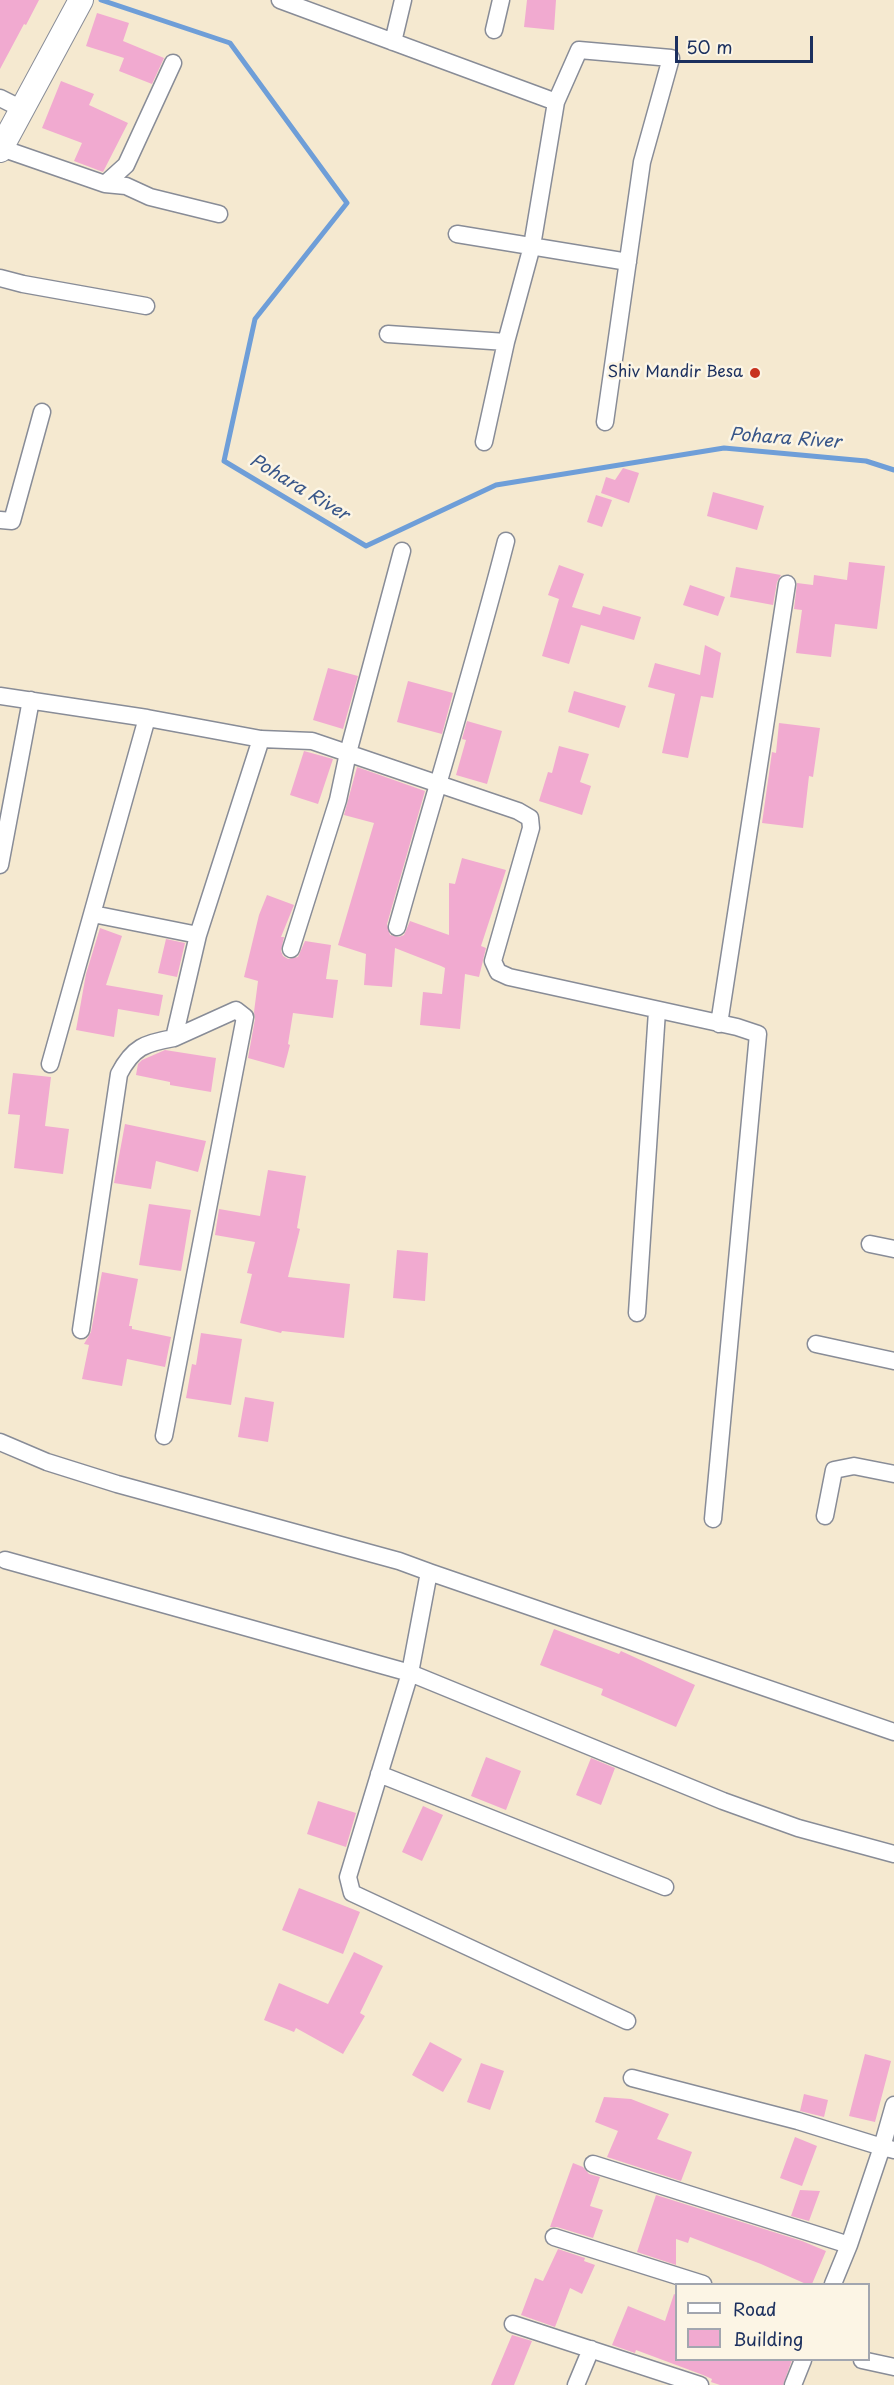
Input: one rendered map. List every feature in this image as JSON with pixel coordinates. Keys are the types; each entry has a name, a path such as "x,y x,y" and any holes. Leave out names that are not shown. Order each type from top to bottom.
{"street":[{"path":"280,0 556,102"},
{"path":"393,42 403,0"},
{"path":"494,30 501,0"},
{"path":"77,5 1,149 105,184 126,186 150,197 219,214"},
{"path":"484,442 532,246 556,102 579,50 671,58 642,162 605,422"},
{"path":"105,184 126,165 173,63"},
{"path":"0,98 22,109"},
{"path":"457,234 628,262"},
{"path":"0,278 146,306"},
{"path":"388,334 507,342"},
{"path":"0,520 12,521 42,412"},
{"path":"397,927 506,541"},
{"path":"291,949 338,800 348,753 402,551"},
{"path":"719,1024 788,584"},
{"path":"0,696 147,718 261,739 312,741 518,811 530,818 531,828 493,961 498,972 509,977 758,1034 713,1519"},
{"path":"0,865 31,700"},
{"path":"50,1064 147,718"},
{"path":"174,1038 198,935 261,739"},
{"path":"93,914 198,935"},
{"path":"81,1330 119,1074 127,1059 142,1045 174,1038 236,1010 245,1017 165,1436"},
{"path":"638,1313 657,1011"},
{"path":"870,1244 894,1249"},
{"path":"816,1344 894,1361"},
{"path":"0,1442 47,1462 117,1484 399,1561 894,1732"},
{"path":"825,1516 834,1470 854,1466 894,1474"},
{"path":"5,1560 410,1673 723,1801 798,1828 894,1854"},
{"path":"429,1572 410,1673 348,1877 352,1893 627,2021"},
{"path":"379,1774 665,1887"},
{"path":"632,2079 798,2121 888,2149"},
{"path":"833,2283 888,2149 894,2105"},
{"path":"593,2164 849,2245"},
{"path":"554,2237 700,2283"},
{"path":"513,2324 691,2384"},
{"path":"576,2385 591,2349"},
{"path":"793,2385 803,2361"},
{"path":"867,2361 894,2367"}],"building":[{"path":"0,0 39,0 0,69"},
{"path":"527,0 556,0 554,30 524,27"},
{"path":"97,13 129,23 123,41 164,58 152,84 119,71 124,58 86,46"},
{"path":"61,81 94,94 89,105 128,123 103,172 74,161 82,143 42,128"},
{"path":"623,468 639,473 629,503 601,493 606,477 615,480"},
{"path":"713,492 764,506 757,530 707,516"},
{"path":"596,495 612,500 602,527 587,522"},
{"path":"849,562 885,566 877,629 835,624 831,657 796,653 802,610 794,609 797,583 813,585 814,575 847,580"},
{"path":"559,565 584,574 572,607 600,615 603,606 641,617 634,640 581,625 569,664 542,656 559,599 548,595"},
{"path":"736,567 781,575 777,582 773,605 730,597"},
{"path":"690,585 725,597 718,616 683,605"},
{"path":"705,645 721,653 713,698 701,696 688,758 662,753 675,694 648,687 655,663 700,675"},
{"path":"328,668 358,676 343,729 313,720"},
{"path":"408,681 453,693 442,734 397,722"},
{"path":"574,691 626,706 619,728 568,712"},
{"path":"467,721 502,731 487,784 456,775 466,740 462,739"},
{"path":"779,723 820,728 813,777 809,776 803,828 762,823 772,752 776,753"},
{"path":"559,746 589,754 580,782 591,786 582,815 539,801 548,772 552,773"},
{"path":"304,751 333,759 318,804 290,795"},
{"path":"357,767 425,791 387,924 390,935 399,937 404,935 410,921 449,935 449,883 455,884 462,858 506,870 481,946 486,948 479,977 465,974 460,1029 420,1025 423,992 442,994 445,968 395,948 392,987 364,985 366,954 338,945 374,823 344,815"},
{"path":"267,895 294,905 281,937 284,937 281,951 283,956 288,959 298,957 305,941 331,945 326,979 338,980 333,1018 293,1013 288,1044 290,1045 284,1068 248,1058 255,1019 258,981 244,977 259,915"},
{"path":"100,928 122,936 106,985 163,995 159,1016 118,1009 114,1037 76,1030 86,974"},
{"path":"166,939 185,943 177,977 158,973"},
{"path":"165,1050 216,1058 211,1092 170,1085 170,1082 136,1075 138,1064 142,1060"},
{"path":"13,1073 51,1077 45,1126 69,1129 63,1174 14,1168 20,1115 8,1114"},
{"path":"125,1124 206,1141 198,1172 156,1161 151,1189 114,1183"},
{"path":"268,1170 306,1176 297,1228 300,1229 288,1277 350,1284 344,1338 282,1331 281,1333 240,1323 252,1274 247,1273 255,1242 215,1235 219,1209 260,1216"},
{"path":"149,1204 191,1210 181,1271 139,1265"},
{"path":"397,1250 428,1253 425,1301 393,1298"},
{"path":"102,1272 138,1279 129,1326 132,1326 132,1329 171,1337 165,1367 127,1359 122,1386 82,1379 89,1345 84,1344 91,1332"},
{"path":"201,1333 242,1339 231,1405 186,1398 192,1364 196,1365"},
{"path":"245,1397 274,1402 268,1442 238,1437"},
{"path":"554,1629 619,1654 621,1651 695,1685 676,1727 601,1695 603,1689 540,1665"},
{"path":"486,1757 521,1771 506,1810 471,1796"},
{"path":"591,1758 615,1768 601,1805 576,1795"},
{"path":"318,1801 356,1813 346,1847 307,1834"},
{"path":"423,1806 443,1815 422,1861 402,1852"},
{"path":"299,1888 360,1912 343,1954 282,1930"},
{"path":"354,1952 383,1966 360,2013 365,2016 343,2054 296,2028 294,2032 264,2020 279,1983 328,2004"},
{"path":"430,2042 462,2059 443,2092 412,2075"},
{"path":"865,2054 891,2061 875,2122 849,2116"},
{"path":"481,2063 504,2071 490,2110 467,2102"},
{"path":"804,2094 828,2100 824,2117 800,2111"},
{"path":"604,2097 631,2099 669,2114 657,2139 692,2152 681,2181 607,2157 618,2131 595,2122"},
{"path":"795,2137 817,2146 802,2186 780,2178"},
{"path":"573,2163 583,2167 589,2174 600,2177 590,2206 603,2210 593,2238 550,2227"},
{"path":"800,2190 820,2191 809,2221 791,2216"},
{"path":"656,2195 802,2241 826,2251 812,2283 804,2283 690,2237 688,2243 676,2239 676,2265 637,2252"},
{"path":"558,2249 585,2258 584,2261 595,2265 582,2294 570,2288 555,2327 521,2315 535,2278 543,2281"},
{"path":"674,2294 675,2361 792,2361 783,2385 720,2385 711,2382 712,2379 703,2375 636,2350 635,2353 612,2345 628,2306 665,2321"},
{"path":"512,2335 532,2341 514,2385 491,2385"}],"waterway":[{"name":"Pohara River","path":"101,0 230,43 347,203 255,319 224,461 366,546 496,485 724,448 866,461 894,470"}],"place":[{"name":"Shiv Mandir Besa","path":"755,373"}]}
